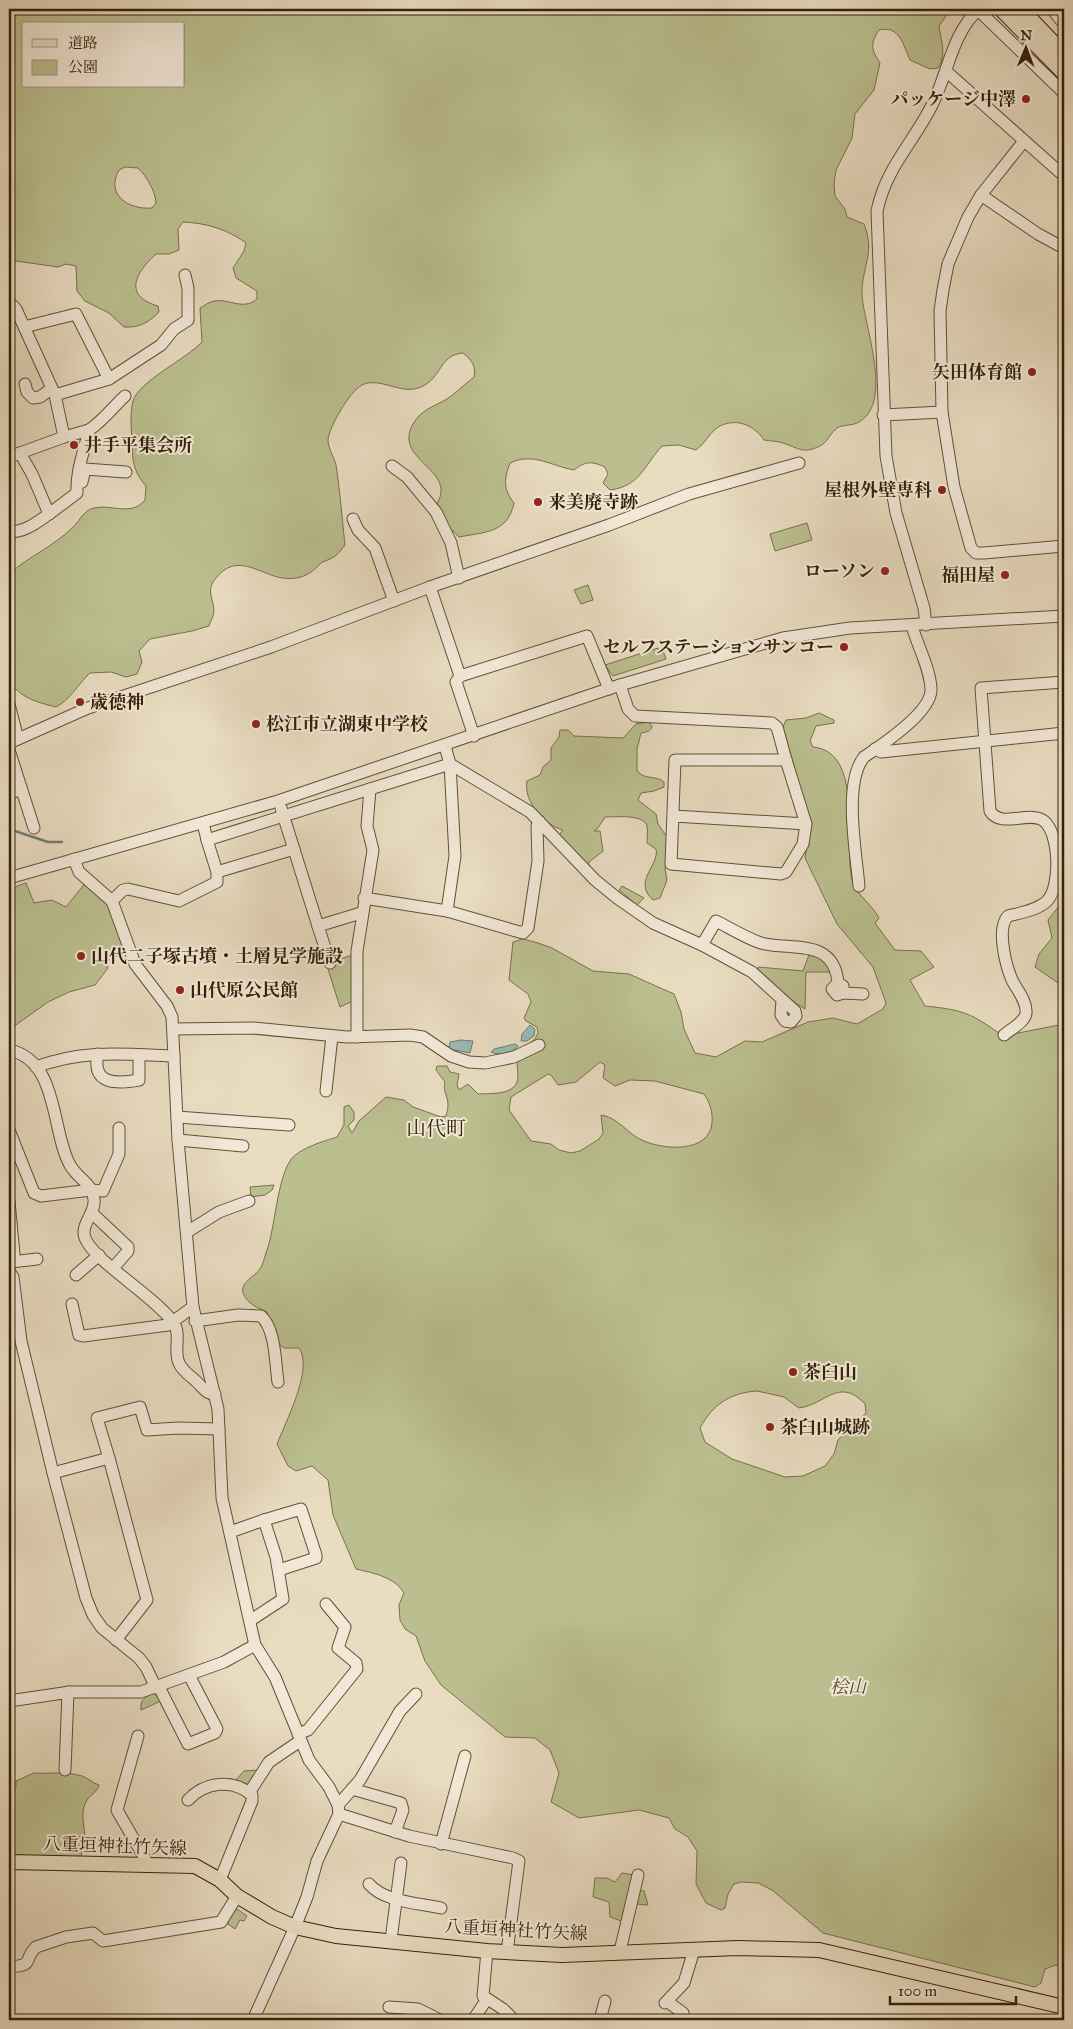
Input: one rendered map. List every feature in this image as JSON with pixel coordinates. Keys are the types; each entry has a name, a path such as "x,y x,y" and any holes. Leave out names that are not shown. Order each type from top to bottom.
{"highway":[{"path":"995,9 1064,72"},
{"path":"1002,9 1040,49"},
{"path":"1020,9 1064,55"}],"main road":[{"name":"八重垣神社竹矢線","path":"9,1862 195,1866 220,1880 237,1896 254,1908 295,1927 336,1936 487,1951 562,1955 620,1951 762,1948 819,1950 1064,2007"}],"street":[{"path":"926,626 924,608 890,486 883,415 877,211 887,178 932,105 963,28 978,9 1064,93"},
{"path":"1052,9 1064,24"},
{"path":"946,71 1064,176"},
{"path":"1024,140 981,195 968,217 951,257 940,311 942,412 954,487 971,548 976,552 984,553 1064,546"},
{"path":"981,195 1038,234 1064,248"},
{"path":"25,384 27,392 33,398 109,379 162,345 174,329 188,320 188,288 185,275"},
{"path":"9,302 16,309 53,392 64,437"},
{"path":"24,327 76,314 109,379"},
{"path":"49,514 32,474 14,455 89,430 97,425 109,410 125,396"},
{"path":"883,415 942,412"},
{"path":"78,493 79,462 83,456 89,430"},
{"path":"9,704 13,741 88,708 271,647 430,587 609,525 689,494 798,463"},
{"path":"392,466 407,477 436,512 452,543 459,578"},
{"path":"9,532 18,532 33,526 78,493 81,489 85,469 126,472"},
{"path":"353,519 358,530 375,548 394,601"},
{"path":"430,587 460,676"},
{"path":"9,878 278,801 615,687 783,638 850,628 926,626 1064,616"},
{"path":"859,886 854,778 857,765 864,757 922,712 932,692 928,670 912,626"},
{"path":"474,736 456,682 460,676 587,636 628,709 635,716 772,723 777,727 806,824 803,844 786,872 781,874 671,864 675,760 786,760"},
{"path":"1004,1035 1024,1019 1026,1012 1012,978 1001,928 1008,916 1040,907 1054,892 1056,881 1055,843 1054,834 1043,820 1035,818 1003,819 992,814 984,742 981,688 1064,682"},
{"path":"875,750 881,752 1064,733"},
{"path":"445,746 450,764 455,856 447,911"},
{"path":"9,750 34,828"},
{"path":"207,840 450,764 530,812 595,880 617,898 653,923 702,945 752,972 782,1000"},
{"path":"9,794 21,789"},
{"path":"357,1037 356,950 373,850 367,826 370,789"},
{"path":"278,801 330,963"},
{"path":"674,816 806,824"},
{"path":"364,898 447,911 523,933 528,928 538,861 537,826 539,821"},
{"path":"112,901 123,890 128,888 179,901 217,882 217,872 202,824"},
{"path":"217,872 294,849"},
{"path":"74,859 80,872 112,901 133,959 167,1006 172,1017 178,1140 193,1307 215,1394 219,1429 220,1486 256,1645 275,1677 309,1760 329,1787 339,1810 395,1832 441,1844 513,1858 519,1861 508,1952"},
{"path":"318,926 361,913"},
{"path":"702,945 716,921 759,942 771,945 811,948 830,962 836,972 841,988 863,994"},
{"path":"173,1028 253,1028 357,1037 410,1035 423,1037 451,1056 469,1062 485,1064 514,1057 539,1045"},
{"path":"326,1091 332,1036"},
{"path":"9,1050 18,1053 36,1067 51,1098 70,1167 91,1190 94,1199 92,1213 85,1227 84,1235 99,1255 150,1297 173,1322 177,1330 177,1356 180,1365 208,1393 215,1394"},
{"path":"36,1067 65,1057 92,1053 174,1056"},
{"path":"98,1054 97,1064 102,1078 107,1082 138,1080 139,1055"},
{"path":"177,1117 289,1125"},
{"path":"9,1130 35,1195 45,1196 91,1190 103,1191 119,1154 119,1128"},
{"path":"178,1140 244,1146"},
{"path":"9,1201 14,1254 9,1266 13,1277 22,1342 52,1473 90,1607 102,1628 139,1658 146,1667 188,1744 215,1733 217,1729 190,1677"},
{"path":"187,1232 219,1212 249,1201"},
{"path":"92,1213 128,1247 128,1252 113,1268"},
{"path":"76,1275 99,1255"},
{"path":"9,1266 37,1259"},
{"path":"72,1304 79,1335 83,1336 121,1333 168,1325 193,1307"},
{"path":"195,1320 261,1316 266,1321 271,1336 278,1382"},
{"path":"116,1640 147,1600 97,1418 140,1407 147,1430 178,1428 219,1429"},
{"path":"52,1473 109,1458"},
{"path":"230,1532 301,1509 316,1558 279,1570"},
{"path":"250,1620 283,1599 279,1570 264,1520"},
{"path":"249,1793 269,1762 308,1730 357,1669 356,1663 338,1648 345,1626 326,1604"},
{"path":"9,1701 68,1692 128,1693 158,1688 190,1677 256,1645"},
{"path":"65,1770 68,1692"},
{"path":"253,2020 295,1927 307,1897 317,1861 339,1810 368,1768 400,1711 416,1694"},
{"path":"138,1736 117,1810 148,1864"},
{"path":"441,1844 465,1756"},
{"path":"188,1800 202,1788 217,1784 231,1785 249,1793 252,1801 220,1880"},
{"path":"352,1790 401,1803 403,1810 395,1832"},
{"path":"391,1940 401,1863"},
{"path":"620,1951 638,1875"},
{"path":"369,1884 396,1898 440,1908"},
{"path":"9,1967 22,1966 29,1962 36,1946 66,1937 93,1933 103,1941 221,1922 237,1896"},
{"path":"683,2013 667,2003 684,1983 694,1950"},
{"path":"487,1951 483,1993 487,1999 503,2009 514,2020"},
{"path":"474,2020 487,1999"},
{"path":"600,2020 605,2001"},
{"path":"389,2007 418,2009 440,2020"}],"green space":[{"path":"9,9 951,9 939,26 943,53 938,68 930,69 910,60 903,43 896,33 892,30 879,30 873,43 873,50 880,63 874,90 855,114 852,138 836,170 835,196 845,209 847,217 864,224 869,244 862,295 876,381 875,398 869,412 859,422 837,428 822,445 810,450 797,448 781,442 764,440 755,430 744,424 725,424 715,429 696,450 679,445 662,446 635,480 620,488 610,490 603,483 608,474 605,467 600,465 589,463 574,470 534,459 518,460 510,463 507,474 506,488 514,503 507,520 501,526 486,532 459,537 439,517 436,505 441,492 439,481 415,454 410,444 410,432 421,414 447,399 474,377 474,366 471,361 463,353 455,355 445,362 428,383 413,389 376,383 362,385 352,394 341,410 328,440 336,465 345,545 339,552 321,563 310,573 296,578 274,576 243,566 233,566 223,571 211,586 214,611 209,626 150,639 139,651 142,662 137,674 126,677 111,672 90,673 70,696 56,707 35,701 23,695 9,680 9,574 65,534 88,510 98,507 133,508 145,500 146,486 138,475 132,452 131,410 133,401 137,394 153,378 202,342 200,308 210,302 223,301 246,304 257,299 257,291 236,278 233,268 244,251 246,243 224,230 208,225 183,222 178,229 179,250 169,254 156,254 138,276 136,290 147,302 158,306 159,312 139,326 124,327 109,313 85,301 77,291 76,266 66,264 58,267 9,260","holes":["125,167 138,168 152,189 156,203 152,208 135,206 117,194 115,179 119,170"]},
{"path":"807,523 812,540 775,551 770,534"},
{"path":"588,585 593,600 581,604 574,590"},
{"path":"658,648 659,652 663,651 666,659 613,676 605,665"},
{"name":"桧山","path":"819,713 834,720 834,723 816,726 810,741 813,747 829,753 840,766 846,783 849,804 850,868 853,884 879,918 875,923 895,950 921,951 934,967 910,980 925,1006 949,1009 975,1017 1003,1036 1064,1024 1064,1969 1056,1965 1045,1969 1041,1983 1035,1987 823,1933 772,1890 758,1883 741,1882 734,1884 728,1894 725,1908 721,1910 706,1903 696,1884 697,1851 688,1837 675,1829 669,1818 639,1810 579,1818 551,1802 559,1773 550,1750 535,1738 505,1737 441,1685 425,1661 416,1636 405,1629 400,1620 399,1605 404,1593 395,1583 383,1576 356,1569 333,1515 328,1480 312,1466 296,1471 288,1466 277,1444 297,1396 301,1382 303,1357 299,1348 284,1348 275,1341 267,1312 250,1303 243,1293 246,1283 258,1272 263,1264 282,1179 290,1161 305,1149 337,1137 344,1125 344,1107 349,1105 354,1112 354,1120 348,1126 352,1133 359,1121 386,1097 404,1100 413,1107 441,1117 446,1116 448,1100 444,1087 445,1082 436,1070 437,1066 447,1066 450,1072 459,1074 457,1085 459,1090 468,1084 478,1094 496,1093 513,1088 517,1083 517,1053 535,1039 538,1033 537,1027 524,1018 531,1002 528,994 509,980 513,942 523,939 538,943 552,948 593,971 629,974 674,994 681,1012 684,1029 695,1053 716,1057 745,1041 762,1042 808,1022 833,1018 857,1024 883,1009 886,1003 873,967 837,924 805,858 810,823 783,727 786,720 806,718","holes":["600,1062 605,1065 603,1078 615,1086 630,1080 655,1081 704,1094 712,1115 709,1133 703,1140 685,1147 663,1146 644,1141 613,1119 601,1115 603,1133 599,1139 580,1151 571,1153 559,1150 551,1144 531,1141 509,1110 511,1097 548,1074 551,1075 558,1085 576,1082","757,1391 784,1397 799,1408 808,1406 832,1394 847,1392 856,1396 865,1404 866,1413 838,1440 834,1454 825,1466 803,1476 785,1477 732,1459 705,1442 700,1428 711,1412 723,1401 739,1394"]},
{"path":"648,722 652,726 649,731 641,733 637,749 637,770 642,775 661,780 664,782 664,787 641,793 638,800 656,814 658,824 669,840 665,869 667,880 660,898 653,900 647,893 645,886 648,873 656,855 656,849 647,843 647,826 645,822 629,817 605,817 594,831 600,831 603,851 589,862 589,867 559,835 563,830 549,823 536,811 528,796 527,789 527,781 540,775 543,767 551,760 551,748 559,737 560,730 568,730 574,736 623,738 636,724"},
{"path":"86,882 111,903 128,951 105,962 108,968 95,985 69,992 48,1002 9,1030 9,954 14,951 9,941 9,889 26,883 34,903 52,900 66,907"},
{"path":"622,886 644,898 637,905 619,890"},
{"path":"1064,900 1064,992 1061,985 1035,967 1039,954 1052,938 1048,920"},
{"path":"810,952 821,958 831,972 806,972 805,1009 784,995 758,971 758,967 803,971"},
{"path":"353,955 353,1001 340,1007 328,969 333,961"},
{"path":"274,1185 272,1190 265,1195 251,1197 250,1187"},
{"path":"154,1693 161,1701 141,1710 141,1703 144,1699"},
{"path":"259,1770 249,1786 235,1781 244,1771"},
{"path":"34,1773 76,1774 99,1785 97,1790 87,1800 84,1808 85,1836 80,1836 82,1859 9,1859 9,1786 16,1787 16,1781"},
{"path":"622,1873 635,1875 624,1922 610,1917 609,1902 593,1897 595,1878 607,1878 615,1882"},
{"path":"638,1890 644,1891 648,1905 636,1904"},
{"path":"234,1907 247,1916 244,1921 240,1920 235,1929 228,1924 228,1918"}],"water":[{"path":"530,1025 535,1029 534,1036 527,1041 521,1041 522,1034"},
{"path":"461,1040 473,1041 470,1053 449,1049 450,1042"},
{"path":"515,1044 518,1046 510,1052 498,1054 491,1052 494,1049"}],"waterway":[{"path":"9,829 48,842 62,842"}],"place":[{"name":"パッケージ中澤","path":"1026,99"},
{"name":"矢田体育館","path":"1032,372"},
{"name":"井手平集会所","path":"74,445"},
{"name":"屋根外壁専科","path":"942,490"},
{"name":"来美廃寺跡","path":"538,502"},
{"name":"ローソン","path":"885,571"},
{"name":"福田屋","path":"1005,575"},
{"name":"セルフステーションサンコー","path":"844,647"},
{"name":"歳徳神","path":"80,702"},
{"name":"松江市立湖東中学校","path":"256,724"},
{"name":"山代二子塚古墳・土層見学施設","path":"81,956"},
{"name":"山代原公民館","path":"180,990"},
{"name":"茶臼山","path":"793,1372"},
{"name":"茶臼山城跡","path":"770,1427"}],"district":[{"name":"山代町","path":"436,1128"}]}
